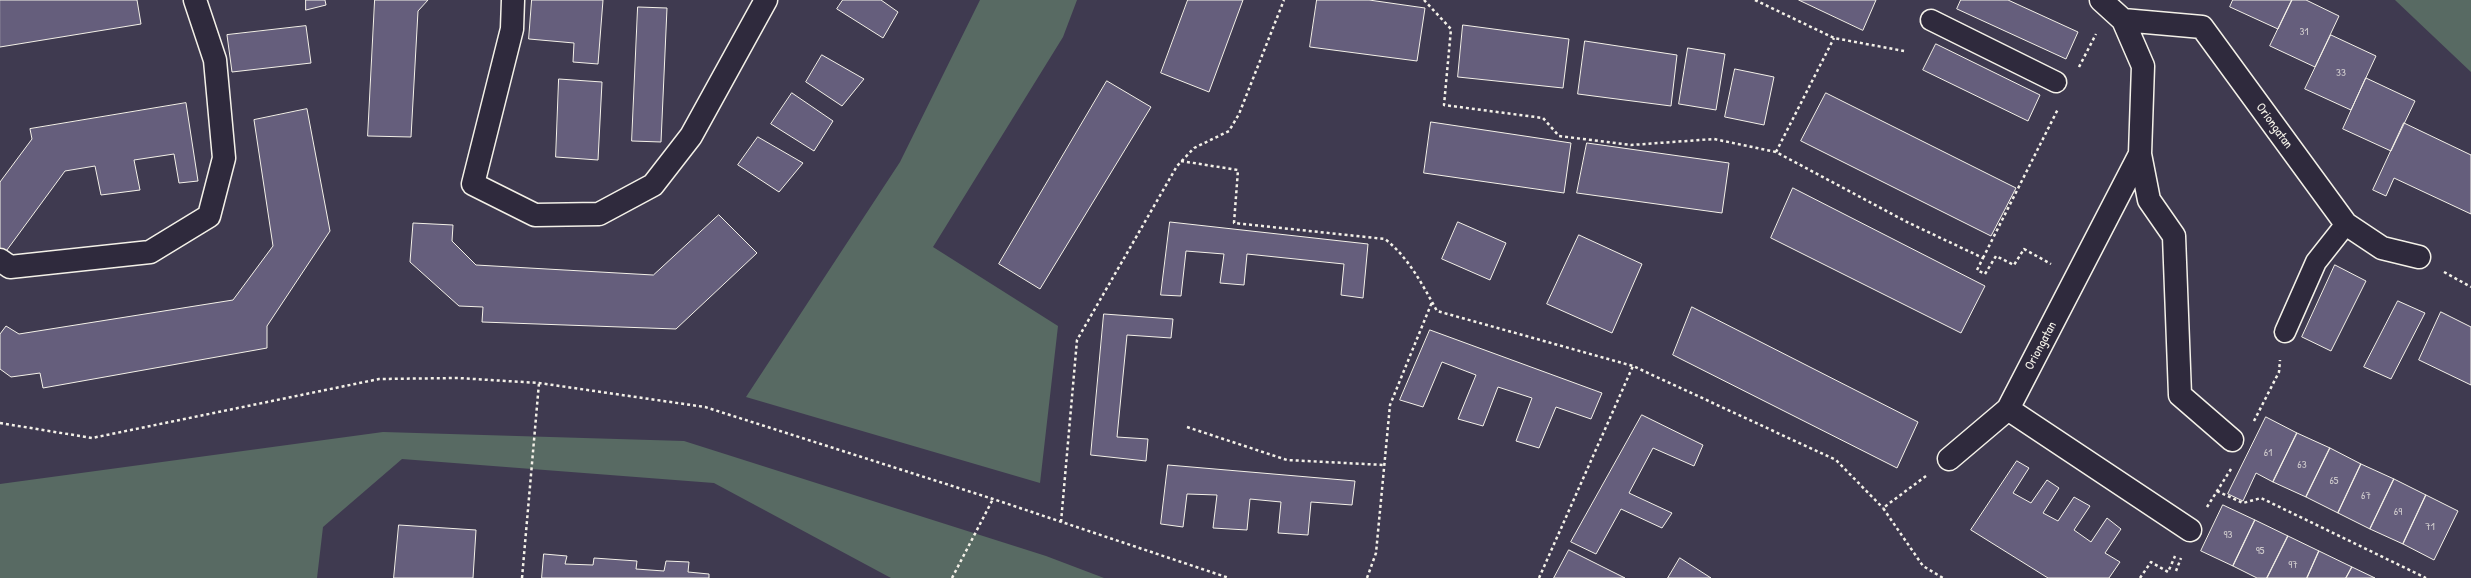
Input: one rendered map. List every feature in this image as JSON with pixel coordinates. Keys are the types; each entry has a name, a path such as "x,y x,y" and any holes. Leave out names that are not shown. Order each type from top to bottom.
{"street":[{"path":"0,260 10,267 150,252 209,216 224,158 215,60 195,0"},
{"path":"514,0 512,29 473,184 535,215 599,214 653,185 691,136 766,0"},
{"name":"Oriongatan","path":"2101,0 2123,20 2143,66 2140,154 2149,200 2174,236 2180,395 2232,440"},
{"name":"Oriongatan","path":"2123,20 2202,27 2346,224 2382,248 2419,257"},
{"name":"Oriongatan","path":"1949,459 2008,409 2140,154"},
{"path":"2008,409 2190,530"}],"lane":[{"path":"1932,20 2056,82"},
{"path":"2284,332 2316,262 2346,224"}],"path":[{"path":"1061,522 1077,340 1181,161 1194,148 1229,131 1239,114 1284,0"},
{"path":"1424,0 1451,29 1444,106 1543,118 1559,136 1631,145 1714,138 1776,152 1907,222 1983,258"},
{"path":"1755,0 1834,38 1904,51"},
{"path":"2076,75 2096,34 2123,20"},
{"path":"1776,152 1834,38"},
{"path":"2062,102 1977,270 1986,274 1996,256 2014,266 2024,249 2077,278"},
{"path":"1181,161 1238,170 1234,223 1385,239 1400,251 1437,311 1633,366 1836,460 1883,508 1923,566 1943,578"},
{"path":"1367,578 1376,553 1390,404 1432,302"},
{"path":"1539,578 1633,366"},
{"path":"0,423 92,438 379,379 458,378 540,383 705,407 993,499 1229,578"},
{"path":"522,578 540,383"},
{"path":"1187,427 1287,460 1384,465"},
{"path":"1883,508 1949,459"},
{"path":"2217,491 2243,503 2261,498 2426,578"},
{"path":"952,578 993,499"},
{"path":"2140,578 2151,562 2168,572 2177,550"}],"green space":[{"path":"980,0 1077,0 1063,37 933,247 1058,326 1040,483 746,397 900,162"},
{"path":"2395,0 2471,0 2471,72"},
{"path":"383,432 684,441 1046,556 1104,578 891,578 714,483 402,459 323,527 317,578 0,578 0,484"}],"building":[{"path":"0,0 137,0 141,24 0,47"},
{"path":"306,0 325,0 326,5 306,10"},
{"path":"375,0 428,0 418,11 411,137 368,136"},
{"path":"532,0 603,0 598,64 573,62 574,43 529,39"},
{"path":"843,0 881,0 898,12 883,38 837,9"},
{"path":"1188,0 1243,0 1209,92 1161,73"},
{"path":"1317,0 1369,0 1425,8 1417,61 1310,47"},
{"path":"1799,0 1876,0 1863,30"},
{"path":"1961,0 2008,0 2078,32 2066,59 1957,9"},
{"path":"2233,0 2292,0 2278,29 2230,7"},
{"path":"2292,0 2306,0 2339,16 2315,67 2270,46"},
{"path":"638,7 667,8 661,142 632,141"},
{"path":"1463,25 1569,39 1563,88 1458,77"},
{"path":"306,26 311,63 232,72 227,35"},
{"path":"2331,35 2376,56 2351,110 2305,89"},
{"path":"1585,41 1677,55 1671,106 1578,94"},
{"path":"1936,44 2040,95 2028,121 1923,70"},
{"path":"1688,48 1725,54 1716,110 1679,104"},
{"path":"822,55 864,79 842,106 806,82"},
{"path":"1735,69 1774,77 1764,125 1725,117"},
{"path":"2366,78 2415,101 2391,151 2343,129"},
{"path":"559,79 602,82 598,160 556,157"},
{"path":"1107,81 1151,107 1040,289 999,264"},
{"path":"792,93 833,121 814,151 771,124"},
{"path":"1826,93 2016,188 1991,236 1801,141"},
{"path":"186,103 198,181 179,183 174,154 134,160 140,190 101,195 95,166 65,171 4,254 0,250 0,182 32,139 30,129"},
{"path":"307,109 330,231 267,326 267,348 43,388 40,373 11,377 0,369 0,334 6,326 19,334 233,300 273,246 254,120"},
{"path":"1431,122 1571,143 1564,193 1424,173"},
{"path":"2404,123 2471,155 2471,214 2394,178 2386,196 2373,190"},
{"path":"758,137 803,163 779,192 738,165"},
{"path":"1587,143 1729,163 1722,213 1577,193"},
{"path":"1793,188 1985,286 1961,333 1771,238"},
{"path":"719,215 757,253 676,329 482,322 483,307 459,306 410,262 413,223 453,225 452,241 476,265 653,275"},
{"path":"1170,222 1368,244 1363,298 1341,295 1344,264 1247,254 1244,285 1220,283 1224,254 1186,251 1181,296 1161,295"},
{"path":"1458,222 1506,243 1490,280 1442,259"},
{"path":"1579,235 1642,264 1612,333 1547,304"},
{"path":"2335,265 2366,281 2331,351 2302,337"},
{"path":"2398,301 2425,313 2391,379 2364,367"},
{"path":"1692,307 1918,422 1897,468 1673,355"},
{"path":"2441,312 2471,327 2471,385 2419,360"},
{"path":"1104,314 1173,319 1171,338 1127,335 1117,437 1148,439 1146,461 1091,455"},
{"path":"1430,330 1602,393 1591,419 1556,407 1539,448 1516,441 1532,398 1498,387 1483,426 1458,419 1476,375 1442,362 1423,407 1400,400"},
{"path":"1642,415 1703,445 1694,466 1653,448 1629,493 1672,513 1662,528 1621,509 1596,554 1571,542"},
{"path":"2266,417 2297,433 2273,482 2256,473 2243,501 2228,494"},
{"path":"2297,433 2330,448 2306,497 2273,482"},
{"path":"2330,448 2361,464 2338,513 2306,497"},
{"path":"2017,461 2029,468 2013,493 2031,503 2047,480 2059,488 2043,513 2058,521 2074,497 2090,506 2074,530 2091,542 2107,518 2121,529 2105,553 2120,562 2109,578 2048,578 1971,530"},
{"path":"2361,464 2394,479 2370,529 2338,513"},
{"path":"1168,465 1355,481 1352,505 1311,502 1308,535 1278,533 1281,502 1250,499 1247,530 1213,528 1217,495 1187,494 1183,527 1161,524"},
{"path":"2394,479 2426,495 2403,544 2370,529"},
{"path":"2426,495 2458,511 2434,560 2403,544"},
{"path":"2223,505 2255,520 2233,566 2201,551"},
{"path":"2255,520 2288,536 2267,578 2257,578 2233,566"},
{"path":"399,525 476,530 473,578 394,578"},
{"path":"2288,536 2319,551 2307,578 2267,578"},
{"path":"1569,550 1625,578 1554,578"},
{"path":"2319,551 2352,567 2346,578 2307,578"},
{"path":"544,554 567,556 565,564 593,565 594,558 637,561 636,569 664,571 666,561 689,562 688,572 709,574 709,578 542,578"},
{"path":"1680,558 1711,578 1668,578"},
{"path":"2352,567 2375,578 2346,578"}]}
